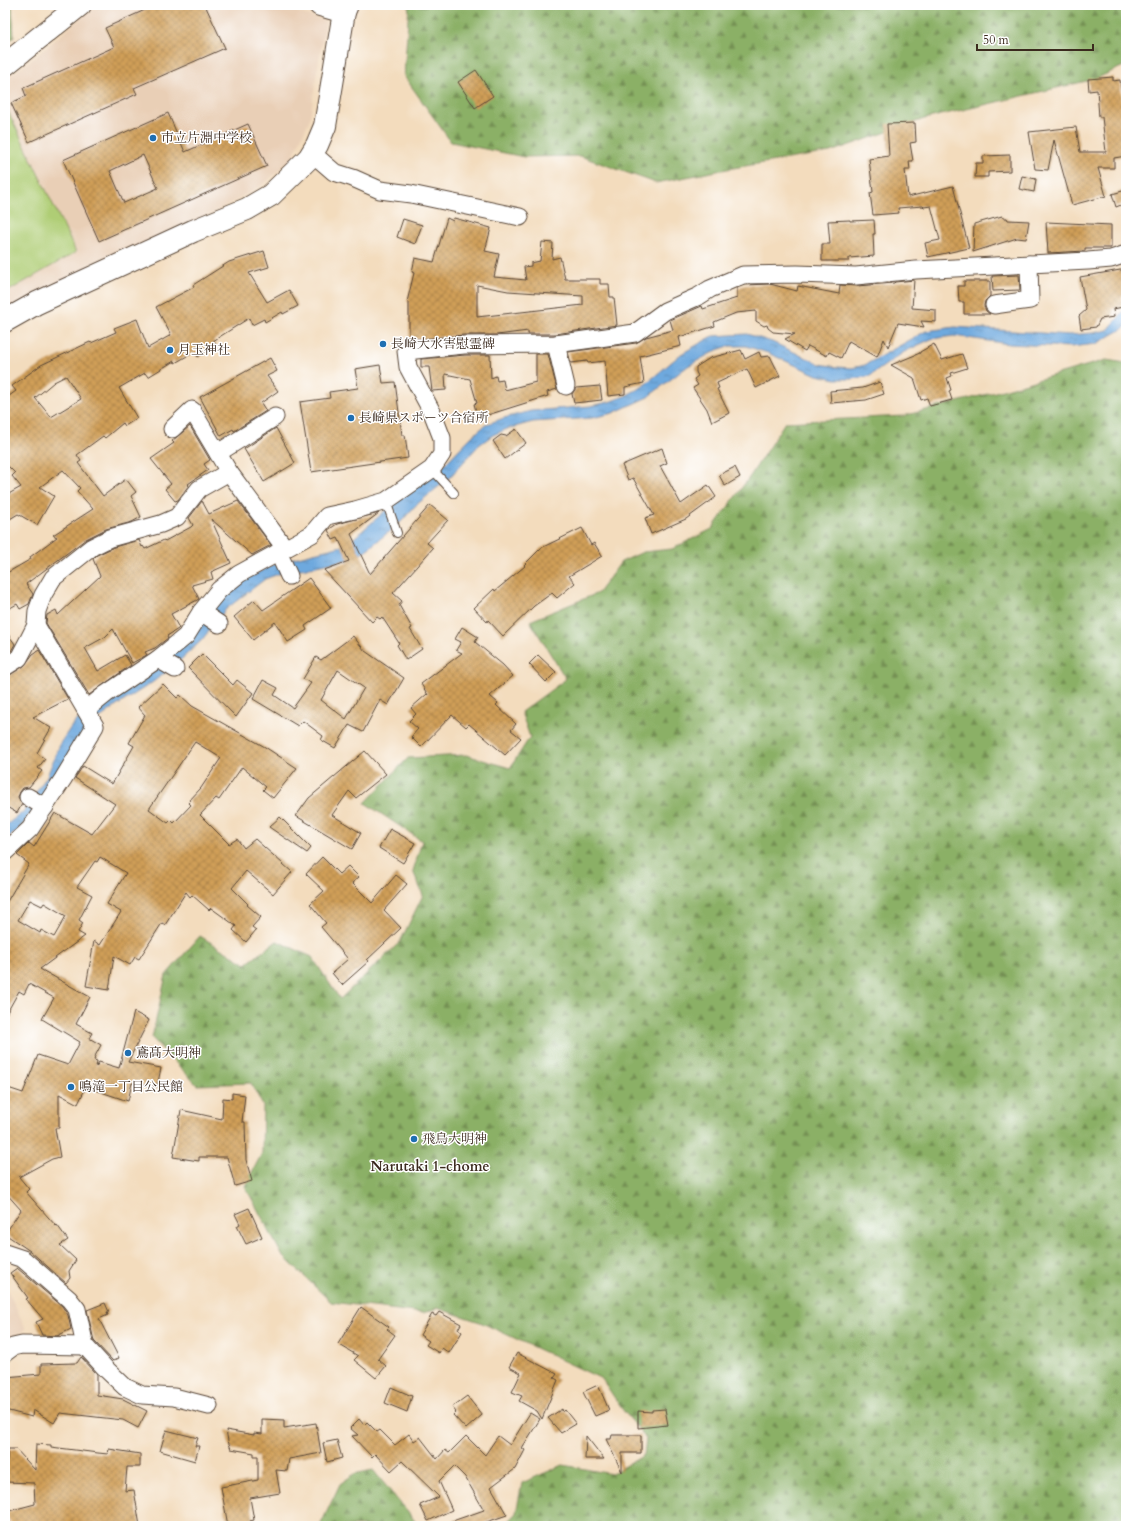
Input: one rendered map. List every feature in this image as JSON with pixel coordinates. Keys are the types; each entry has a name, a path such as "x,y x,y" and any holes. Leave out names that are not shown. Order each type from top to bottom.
{"street":[{"path":"5,64 80,5"},
{"path":"5,321 37,303 193,231 247,209 271,195 296,172 312,153 325,126 345,8 320,5"},
{"path":"312,153 334,172 380,190 411,194 520,217"},
{"path":"86,710 106,694 158,659 186,636 201,612 219,590 239,574 284,559 312,534 327,516 386,501 432,469 442,454 442,438 432,412 408,367 406,351 464,345 556,344 635,333 665,311 699,296 722,283 743,275 797,274 856,276 916,270 1112,259 1126,254"},
{"path":"994,305 1030,300 1029,264"},
{"path":"556,344 566,386"},
{"path":"172,429 192,410 284,559"},
{"path":"218,453 274,417"},
{"path":"5,667 18,658 36,625 37,611 43,594 54,578 92,546 110,538 161,524 177,517 199,489 229,472"},
{"path":"201,612 219,624"},
{"path":"5,852 30,829 64,779 94,726 36,625"},
{"path":"158,659 175,669"},
{"path":"28,797 44,807"},
{"path":"5,1253 23,1259 73,1304 77,1309 85,1346 125,1387 142,1395 174,1397 209,1406"},
{"path":"5,1354 14,1347 22,1345 85,1346"}],"lane":[{"path":"432,469 454,493"},
{"path":"386,501 397,533"}],"shaded area":[{"name":"市立片淵中学校","path":"99,5 276,5 326,21 310,118 292,159 263,185 211,215 5,310 5,79 36,56 83,16"},
{"path":"5,1285 26,1329 5,1346"}],"green space":[{"path":"5,5 12,6 14,37 5,44"},
{"path":"409,5 1126,5 1126,65 1095,79 924,119 830,152 727,169 656,183 580,156 524,157 451,142 404,76"},
{"path":"5,105 76,252 5,293"},
{"path":"1106,360 1126,363 1126,1526 503,1526 516,1513 522,1483 563,1465 612,1474 644,1455 646,1438 622,1409 602,1379 480,1322 437,1308 423,1313 331,1302 282,1255 245,1186 262,1153 263,1106 251,1083 197,1085 152,1038 166,975 200,936 246,964 277,941 312,957 340,999 400,942 423,895 413,871 422,841 365,803 408,758 466,755 510,768 530,737 521,712 566,679 530,621 598,593 621,562 643,552 672,549 712,529 751,475 785,422 903,416 1003,390"},
{"path":"373,1470 419,1526 320,1526 340,1484 354,1474"}],"water":[{"path":"1126,309 1126,327 1096,344 1071,347 1009,344 954,336 931,339 904,352 870,376 853,379 836,379 817,375 768,353 746,346 729,346 717,350 688,366 648,397 613,413 592,418 533,422 507,429 493,435 479,445 449,478 415,506 400,523 356,558 281,573 265,579 226,609 201,641 176,664 153,682 88,727 56,783 18,831 5,839 5,826 23,812 47,776 61,742 73,724 244,580 278,562 346,545 393,504 441,468 471,437 487,424 531,411 591,406 609,402 625,396 642,387 681,354 713,336 747,334 772,342 820,364 852,368 865,365 926,331 955,327 1070,335 1093,333 1108,330"}],"building":[{"path":"156,5 205,5 225,48 134,88 137,94 29,142 11,103 26,96 23,88 114,47 105,28"},
{"path":"476,70 493,96 475,108 458,82"},
{"path":"1113,77 1113,81 1120,80 1123,103 1126,103 1126,156 1114,158 1114,168 1098,168 1106,196 1072,205 1054,140 1048,170 1035,169 1029,132 1076,127 1080,152 1106,152 1102,117 1099,117 1097,90 1089,91 1088,79"},
{"path":"168,113 185,152 248,124 267,166 99,241 63,160","holes":["143,155 158,188 124,203 110,171"]},
{"path":"915,123 916,142 910,143 913,161 909,161 910,170 905,170 908,197 953,186 969,248 928,257 925,243 940,240 931,206 898,208 899,213 873,215 870,193 873,192 869,159 889,156 887,124"},
{"path":"1010,155 1010,171 988,172 988,177 975,177 976,163 983,163 983,156"},
{"path":"1022,176 1036,179 1034,192 1019,189"},
{"path":"1126,190 1126,203 1116,207 1112,194"},
{"path":"1002,216 1008,220 1029,221 1026,239 1017,238 973,252 974,224"},
{"path":"447,218 453,221 454,218 491,228 485,251 499,254 494,277 526,280 524,267 531,266 531,263 540,261 542,242 553,243 552,259 560,257 565,279 600,279 600,284 609,284 610,297 614,297 617,325 555,334 528,334 528,331 497,335 464,335 409,339 409,302 407,302 414,273 412,272 415,258 434,262","holes":["477,285 508,291 583,296 583,305 477,317"]},
{"path":"403,219 422,225 415,244 397,237"},
{"path":"874,220 874,256 849,258 849,261 822,261 822,244 830,244 828,221"},
{"path":"1046,222 1111,225 1111,248 1085,248 1085,251 1048,253"},
{"path":"264,251 269,267 249,273 267,302 289,290 298,306 283,314 282,312 265,322 264,319 252,325 249,318 213,341 216,344 198,357 194,352 175,363 174,361 148,377 145,373 119,388 137,418 125,426 123,423 105,438 103,436 77,455 81,461 78,463 103,496 126,479 136,492 131,496 141,517 132,522 106,529 86,539 26,584 33,594 29,604 20,609 17,604 5,611 5,574 31,559 30,557 57,537 53,535 93,509 77,491 80,488 63,470 40,487 54,496 37,525 18,514 5,522 5,496 21,487 12,476 15,473 5,463 5,399 16,391 12,386 41,365 90,342 91,343 116,332 114,328 137,319 148,348 171,335 156,307 194,287 193,285 229,262","holes":["66,376 81,399 51,417 35,398 54,382"]},
{"path":"1126,269 1126,295 1122,296 1123,307 1113,309 1114,317 1100,319 1096,327 1081,329 1079,316 1086,310 1080,277"},
{"path":"1019,275 1020,290 993,291 992,276"},
{"path":"914,280 912,308 936,310 936,322 921,321 924,327 898,323 888,347 884,339 877,357 849,341 841,358 829,352 827,356 808,346 805,351 785,339 795,334 773,332 767,325 764,326 756,321 756,311 736,313 714,322 715,326 679,337 681,346 640,356 644,383 625,387 625,394 608,396 605,361 571,363 568,352 636,343 646,337 673,330 670,320 702,306 703,309 737,298 737,288 745,285 770,284 797,291 798,286 839,294 840,285 857,286"},
{"path":"964,281 990,281 990,296 985,301 984,306 986,311 990,314 964,314 964,302 959,302 958,286 964,286"},
{"path":"934,344 942,360 962,354 967,368 951,373 952,376 947,378 951,390 949,391 952,400 930,406 927,398 921,400 914,378 891,365 920,353"},
{"path":"741,350 745,359 759,352 761,357 770,356 780,376 756,388 747,369 717,383 719,388 717,389 729,413 712,422 707,409 693,388 698,385 694,379 698,376 696,367 710,358"},
{"path":"536,354 548,354 557,389 547,392 548,396 478,418 474,404 477,403 470,379 445,374 446,390 432,391 429,367 421,367 421,359 465,355 490,355 491,378 496,376 497,381 503,380 505,390 536,382"},
{"path":"270,358 277,371 267,376 278,391 261,403 266,411 234,431 233,429 221,436 200,397"},
{"name":"長崎県スポーツ合宿所","path":"380,365 383,383 395,382 402,435 405,435 408,458 311,472 300,402 330,398 329,392 358,388 355,369"},
{"path":"880,382 884,394 866,400 831,403 830,391 863,388"},
{"path":"600,386 602,400 574,403 572,394 576,388"},
{"path":"190,426 210,460 204,464 208,470 188,484 189,485 178,500 175,501 165,489 171,484 151,459 174,443 172,441"},
{"path":"276,428 295,463 264,482 244,449"},
{"path":"516,429 526,443 505,459 493,441 501,435 506,436"},
{"path":"662,448 667,463 660,466 681,504 708,485 716,497 686,519 651,534 645,518 654,515 633,478 628,480 622,465"},
{"path":"735,467 740,477 725,486 719,475"},
{"path":"202,501 209,514 238,501 271,545 252,555 211,519 231,563 211,572 213,579 192,585 199,599 171,614 179,628 167,636 168,638 155,648 145,652 147,655 132,663 113,629 105,637 85,648 98,671 125,655 131,665 89,695 46,623 47,615 56,610 58,615 100,576 93,559 97,555 114,547 139,540 142,547 143,546 145,549 164,540 165,541 193,525 189,518"},
{"path":"430,505 448,520 427,543 433,548 393,593 402,601 399,605 412,628 410,629 422,649 406,660 397,645 399,643 382,617 380,619 377,617 372,622 324,570 349,561 338,538 333,540 328,530 337,524 379,513 351,534 370,574"},
{"path":"582,528 591,545 594,543 602,556 569,576 575,583 557,598 552,593 534,606 503,636 474,608 494,589 495,591 525,566 524,565 541,548"},
{"path":"309,578 331,608 305,626 307,630 288,642 275,622 253,640 234,617 254,600 263,610"},
{"path":"462,627 478,637 475,642 503,665 513,676 490,696 498,703 496,705 516,724 511,730 521,738 505,755 469,724 466,727 452,715 421,747 411,737 418,729 409,721 416,714 411,708 427,694 428,695 421,684 462,653 456,650 461,642 455,639"},
{"path":"5,630 15,644 11,651 5,655"},
{"path":"353,636 365,651 404,678 388,705 380,700 363,732 349,725 335,748 321,740 323,736 303,721 298,726 253,699 263,680 278,688 274,695 293,708 311,683 303,679 316,657 321,660","holes":["338,670 364,688 346,719 321,700"]},
{"path":"39,650 68,699 33,717 51,728 37,753 45,759 38,768 42,771 29,787 23,788 20,792 18,797 22,804 17,813 5,806 5,677 24,666 33,654"},
{"path":"202,654 233,685 237,680 253,693 236,717 188,668"},
{"path":"538,655 556,672 546,682 529,664"},
{"path":"163,684 177,698 180,695 192,706 265,747 297,768 273,798 263,790 266,787 242,767 219,800 216,798 200,815 229,844 237,839 244,848 255,839 292,872 273,894 246,871 232,888 248,904 247,905 261,917 252,927 256,930 246,942 233,930 236,926 211,908 209,910 192,895 190,897 186,892 165,925 162,923 139,959 135,957 130,965 114,956 109,990 86,986 94,941 100,945 121,912 107,904 126,873 100,857 97,862 95,861 77,887 92,895 79,920 83,923 78,932 85,936 40,969 90,997 76,1024 92,1033 89,1038 101,1045 94,1058 94,1060 97,1061 96,1067 99,1062 119,1068 134,1012 149,1020 128,1062 161,1068 157,1087 132,1083 128,1101 86,1087 78,1104 59,1094 59,1128 55,1128 60,1157 52,1159 19,1177 29,1189 26,1192 56,1226 57,1225 68,1240 60,1245 76,1260 69,1271 70,1278 66,1283 30,1251 5,1234 21,1210 5,1192 5,1087 23,1093 38,1055 68,1065 80,1042 42,1019 54,998 29,984 24,994 19,991 5,1016 5,905 29,864 17,855 29,843 34,847 55,813 92,834 115,804 75,778 83,766 112,784 134,746 129,743 145,715 138,707","holes":["195,742 221,758 201,788 188,802 191,805 174,823 171,820 168,823 149,809","30,900 42,906 44,903 66,916 54,937 41,930 40,933 18,920"]},
{"path":"365,751 386,774 356,798 349,791 332,815 361,833 352,849 296,816 309,798"},
{"path":"280,817 311,848 307,853 269,827"},
{"path":"390,829 415,843 403,863 379,848"},
{"path":"322,857 339,874 348,866 359,877 352,883 372,903 396,875 407,884 384,910 401,928 367,960 369,961 342,985 332,973 348,959 321,927 326,923 310,904 324,891 306,874"},
{"path":"232,1093 245,1095 242,1122 245,1122 246,1160 252,1181 235,1186 227,1157 199,1157 199,1161 173,1157 181,1110 222,1119 223,1098 232,1099"},
{"path":"249,1208 262,1237 246,1244 237,1226 240,1224 235,1214"},
{"path":"17,1268 62,1306 68,1315 71,1329 57,1336 42,1335 36,1322 43,1319 26,1299 28,1298 10,1273"},
{"path":"105,1303 109,1312 107,1312 108,1315 99,1319 119,1358 113,1361 94,1341 87,1310"},
{"path":"361,1307 389,1327 387,1329 395,1335 378,1359 386,1366 376,1378 354,1360 358,1356 338,1344"},
{"path":"439,1312 461,1324 458,1329 462,1332 449,1353 442,1348 439,1353 426,1345 429,1341 420,1335 432,1314 436,1316"},
{"path":"517,1353 557,1374 554,1378 558,1380 542,1419 537,1411 519,1401 522,1396 512,1392 521,1373 509,1367"},
{"path":"81,1357 97,1374 97,1395 123,1399 147,1411 138,1428 123,1420 60,1413 54,1423 33,1410 32,1417 5,1410 5,1377 41,1374 41,1364 77,1363"},
{"path":"598,1385 609,1410 595,1416 583,1392"},
{"path":"391,1387 412,1396 407,1412 385,1403"},
{"path":"467,1396 482,1415 466,1429 453,1415 456,1412 452,1407"},
{"path":"562,1409 563,1412 565,1410 576,1424 561,1433 548,1418"},
{"path":"665,1409 668,1425 638,1428 638,1411 652,1412 652,1410"},
{"path":"530,1413 540,1419 522,1448 525,1450 515,1469 491,1487 507,1515 475,1526 444,1526 444,1524 484,1510 465,1477 454,1466 439,1481 452,1510 428,1521 420,1505 439,1497 402,1461 391,1471 375,1454 372,1457 352,1436 358,1435 350,1428 359,1419 364,1425 367,1422 377,1432 380,1430 395,1445 409,1434 414,1441 420,1437 437,1459 445,1450 449,1453 466,1436 485,1455 498,1436 510,1445"},
{"path":"262,1419 284,1420 284,1428 316,1423 321,1453 289,1459 287,1471 276,1470 280,1493 250,1498 254,1520 250,1521 252,1526 228,1526 221,1487 258,1480 258,1456 254,1456 254,1453 231,1449 226,1430 254,1435 254,1433 262,1434"},
{"path":"166,1430 198,1438 195,1446 199,1446 195,1461 160,1451"},
{"path":"612,1435 641,1435 641,1453 622,1453 622,1472 606,1439 611,1439"},
{"path":"586,1436 604,1459 585,1459"},
{"path":"337,1440 342,1458 327,1462 323,1443"},
{"path":"36,1444 108,1454 109,1449 140,1454 140,1467 127,1467 125,1491 134,1490 140,1526 12,1526 5,1512 35,1504 34,1483 5,1482 8,1449 16,1449 35,1470"}],"place":[{"name":"市立片淵中学校","path":"153,138"},
{"name":"長崎大水害慰霊碑","path":"383,344"},
{"name":"月玉神社","path":"170,350"},
{"name":"長崎県スポーツ合宿所","path":"351,418"},
{"name":"鳶髙大明神","path":"128,1053"},
{"name":"鳴滝一丁目公民館","path":"71,1087"},
{"name":"飛鳥大明神","path":"414,1139"}],"district":[{"name":"Narutaki 1-chome","path":"430,1166"}]}
